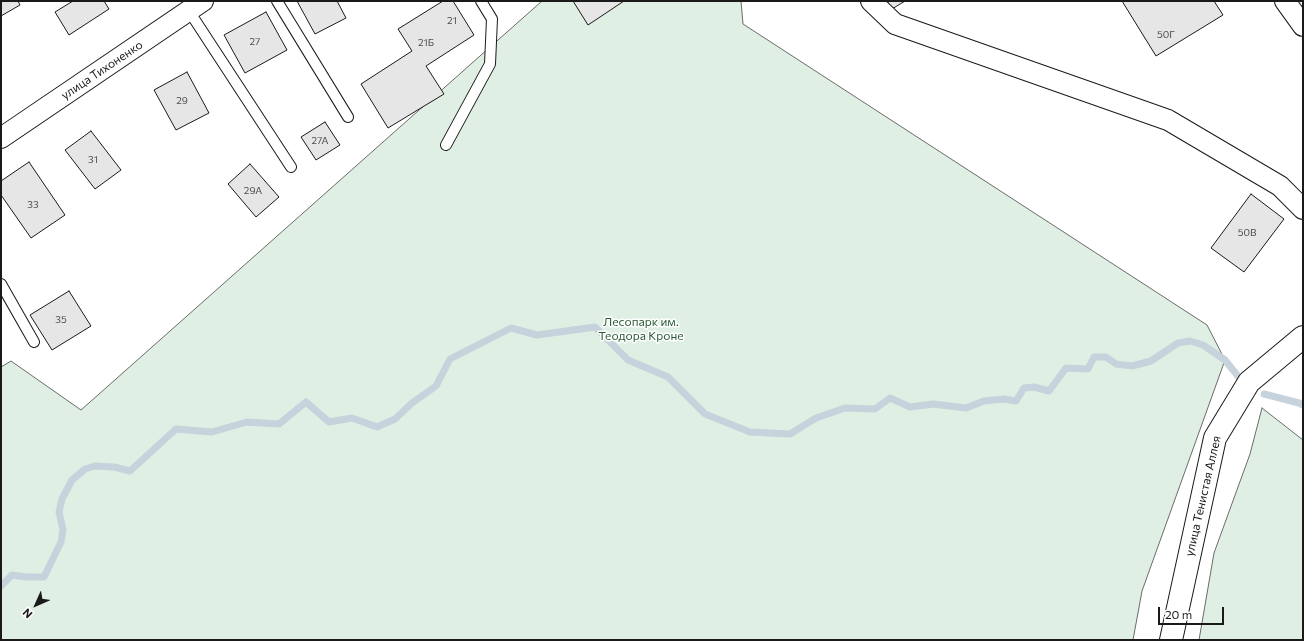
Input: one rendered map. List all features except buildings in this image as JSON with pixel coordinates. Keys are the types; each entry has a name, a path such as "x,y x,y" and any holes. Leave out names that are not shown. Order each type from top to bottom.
{"street":[{"path":"871,1 895,24 1168,120 1280,186 1303,209"},
{"path":"1285,1 1303,26"},
{"name":"улица Тихоненко","path":"1,138 196,6"},
{"name":"улица Тенистая Аллея","path":"1171,640 1215,438 1249,382 1303,337"}],"lane":[{"path":"276,1 348,117"},
{"path":"446,145 490,64 492,18 481,1"},
{"path":"196,6 291,167"},
{"path":"1,284 34,342"}],"green space":[{"name":"Лесопарк им. Теодора Кроне","path":"542,1 741,1 743,24 1207,325 1225,360 1142,591 1133,640 1,640 1,367 11,361 81,410"},
{"path":"1262,408 1303,440 1303,640 1199,640 1214,553 1250,454"}],"waterway":[{"path":"1,586 12,575 44,577 61,542 63,530 59,512 62,499 72,480 85,469 95,466 114,467 130,471 176,429 212,432 247,422 279,424 306,402 329,422 352,418 377,427 395,419 412,403 436,386 450,359 511,328 537,335 595,327 628,360 668,377 705,414 750,432 790,434 816,418 845,408 875,409 890,398 910,407 933,404 966,408 984,401 1004,399 1016,401 1024,388 1034,387 1049,391 1066,368 1088,369 1094,357 1106,357 1116,364 1132,366 1151,361 1178,343 1190,341 1203,345 1225,360 1241,380"},
{"path":"1264,394 1303,405"}]}
